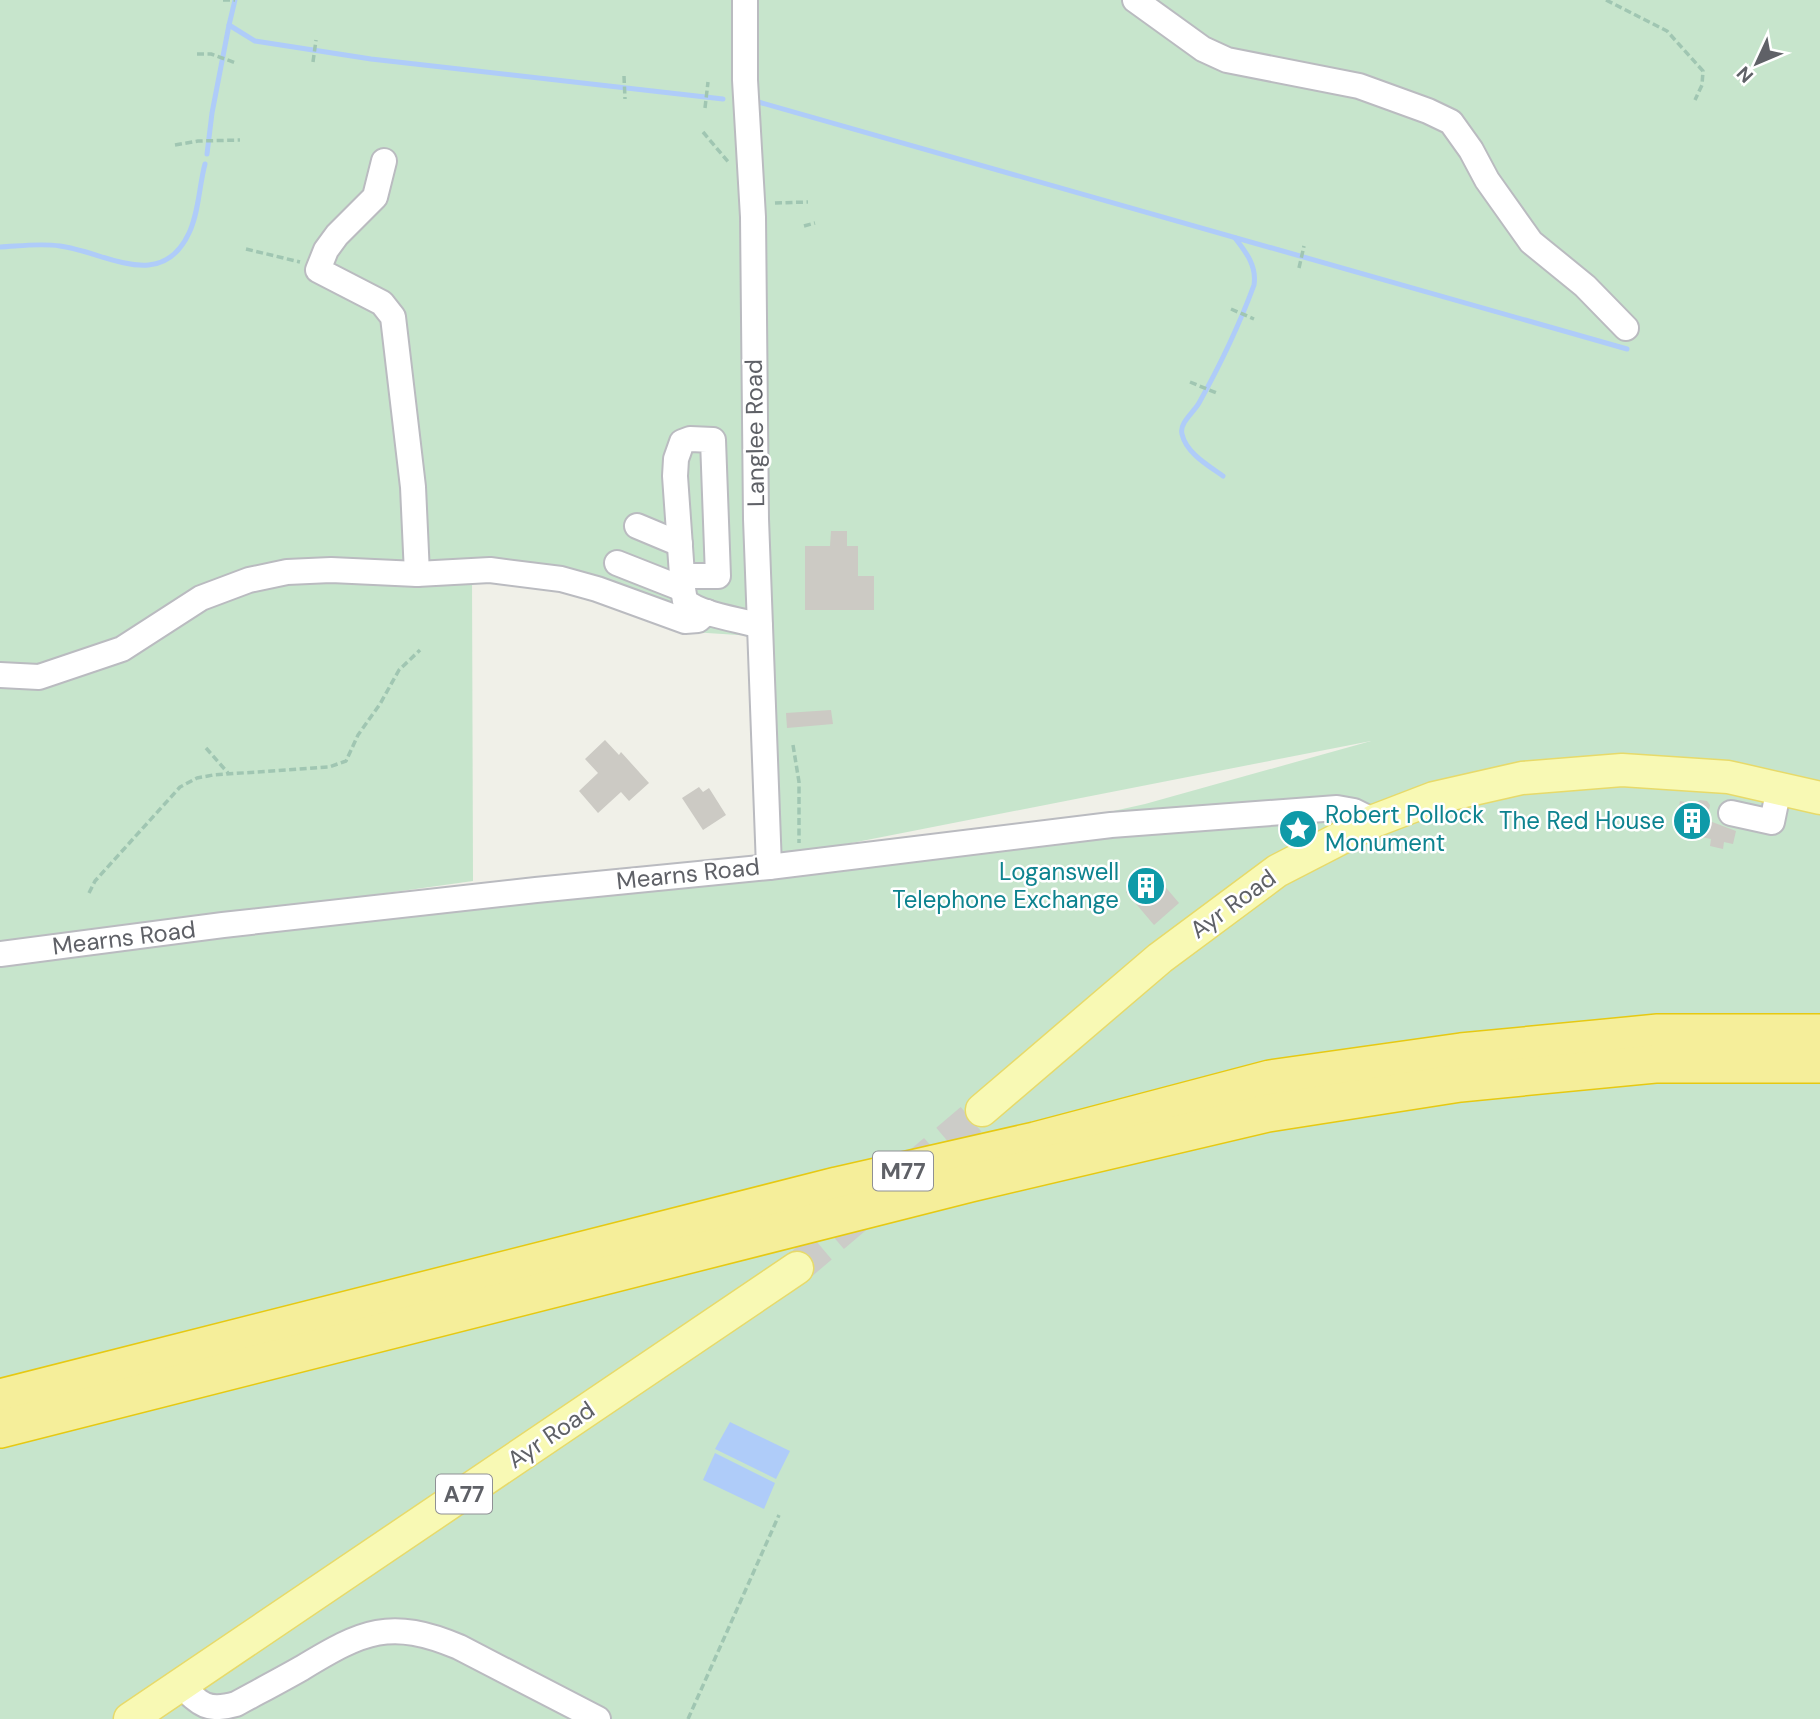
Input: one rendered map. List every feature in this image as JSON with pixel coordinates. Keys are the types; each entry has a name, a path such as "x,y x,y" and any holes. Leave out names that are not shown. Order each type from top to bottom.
{"highway":[{"name":"M77","path":"0,1398 836,1185 1035,1141 1270,1079 1461,1052 1658,1032 1820,1033"},
{"name":"M77","path":"0,1429 970,1183 1268,1113 1460,1083 1655,1063 1820,1064"}],"main road":[{"name":"Ayr Road","path":"982,1110 1160,958 1276,871 1374,821 1434,798 1522,778 1622,770 1728,777 1820,798"},
{"name":"Ayr Road","path":"130,1719 797,1268"}],"street":[{"name":"Langlee Road","path":"745,0 745,80 751,186 755,519 769,867"},
{"path":"1135,0 1203,49 1227,60 1359,86 1451,122 1513,219 1531,242 1585,286 1626,328"},
{"path":"384,162 375,197 337,234 326,250 318,270 382,303 393,317 413,487 417,574"},
{"path":"617,563 683,583 718,576 713,440 690,439 682,442 668,493 680,544 683,583 684,601 696,610 760,626"},
{"path":"637,526 680,544"},
{"path":"0,675 39,677 122,649 201,598 249,580 287,572 417,574 490,570 549,578 597,589 685,621 698,620 707,612"},
{"path":"1731,813 1772,822 1779,788"},
{"name":"Mearns Road","path":"0,954 250,922 769,867 1111,825 1337,808 1354,811 1374,821"},
{"path":"181,1685 201,1703 220,1709 247,1698 352,1639 387,1631 406,1631 440,1639 459,1647 598,1719"}],"path":[{"path":"222,0 233,1"},
{"path":"1606,0 1667,31 1691,57 1703,71 1702,85 1695,100"},
{"path":"313,62 316,40"},
{"path":"197,54 211,54 235,63"},
{"path":"624,76 625,99"},
{"path":"705,108 708,84"},
{"path":"703,132 725,160 751,186"},
{"path":"175,145 198,141 216,143 240,140"},
{"path":"775,203 808,202"},
{"path":"804,226 815,223"},
{"path":"1299,268 1304,246"},
{"path":"246,249 291,258 318,270"},
{"path":"1231,309 1253,318"},
{"path":"1193,383 1218,393"},
{"path":"89,893 95,881 180,787 197,778 228,773 328,767 346,761 358,735 399,670 420,650"},
{"path":"793,745 799,782 798,863"},
{"path":"206,748 228,773"},
{"path":"688,1719 779,1515"}],"green space":[{"path":"0,0 1820,0 1820,1719 0,1719 0,963 511,903 840,872 1145,804 1371,741 765,860 753,636 692,632 584,592 472,574 473,881 0,947"}],"water":[{"path":"730,1422 790,1451 776,1479 715,1449"},
{"path":"715,1453 775,1483 764,1509 703,1480"}],"building":[{"path":"831,531 847,531 847,546 858,546 858,576 874,576 874,610 805,610 805,546 830,546"},
{"path":"831,710 833,724 787,728 786,713"},
{"path":"605,740 619,755 621,752 649,783 629,801 621,792 598,813 579,791 598,773 585,759"},
{"path":"699,787 703,792 709,788 726,815 703,830 682,798"},
{"path":"1700,800 1707,801 1710,805 1707,820 1736,831 1733,844 1724,842 1723,849 1710,846 1711,839 1691,835 1692,830 1675,827 1680,801 1695,804"},
{"path":"1155,868 1165,880 1162,883 1179,903 1154,925 1126,892"}],"waterway":[{"path":"235,0 229,25 255,41 371,59 723,99"},
{"path":"207,154 229,25"},
{"path":"755,101 1627,349"},
{"path":"0,247 52,245 131,264 148,265 164,261 177,251 189,233 205,164"},
{"path":"1223,476 1193,453 1184,441 1182,430 1222,360 1254,285 1252,265 1235,238"}],"tunnel":[{"path":"910,1171 982,1110"},
{"path":"797,1268 865,1210"}],"place":[{"name":"The Red House","path":"1692,821"},
{"name":"Robert Pollock Monument","path":"1298,829"},
{"name":"Loganswell Telephone Exchange","path":"1146,886"}]}
